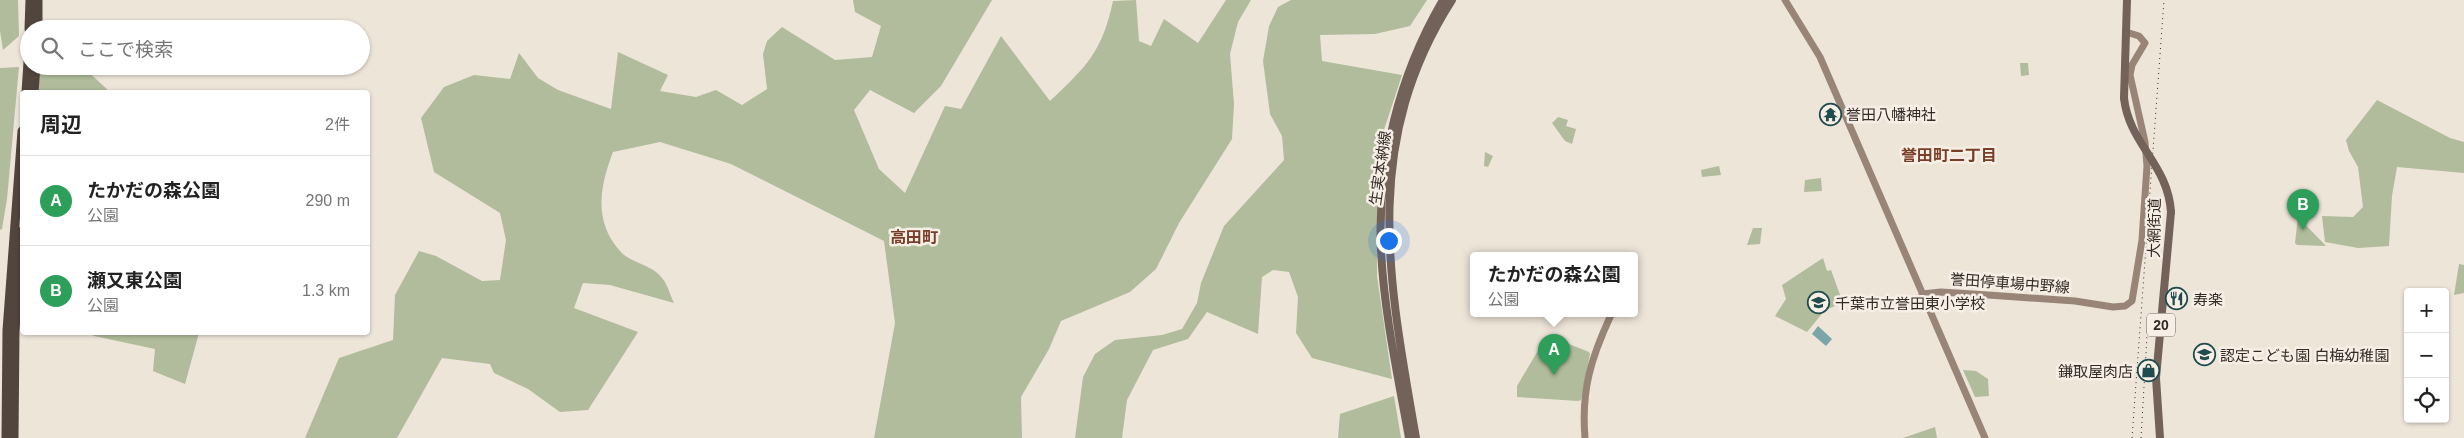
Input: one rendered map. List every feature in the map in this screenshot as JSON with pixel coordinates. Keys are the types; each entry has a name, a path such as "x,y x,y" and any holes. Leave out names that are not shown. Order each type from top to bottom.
{"highway":[{"path":"30,0 30,20"},
{"path":"38,0 38,20"},
{"path":"26,90 27,75"},
{"path":"34,90 35,75"},
{"path":"6,438 8,311 20,157"},
{"path":"14,438 15,331 20,259"},
{"path":"14,420 18,426 19,438"}],"main road":[{"name":"生実本納線","path":"1409,438 1383,280 1380,227 1382,189 1386,156 1401,95 1419,46 1443,0"},
{"name":"生実本納線","path":"1416,438 1391,280 1388,232 1389,195 1396,142 1407,99 1426,48 1452,0"},
{"path":"1784,0 1820,57 1985,438"},
{"name":"大網街道","path":"2127,0 2124,98 2126,114 2133,130 2164,179 2169,194 2171,212 2156,378 2160,438"},
{"name":"誉田停車場中野線","path":"1922,294 1941,292 1988,295 2113,307 2125,306 2132,301 2142,240 2147,166 2145,142 2130,75 2132,65 2145,43 2141,37 2126,32"},
{"path":"1585,438 1584,404 1586,379 1594,350 1610,317"}],"green space":[{"path":"0,0 18,0 19,36 3,50 0,31"},
{"path":"853,0 992,0 941,86 914,113 870,90 854,110 879,169 905,193 945,106 961,109 1001,36 1050,101 1074,78 1098,46 1109,19 1113,1 1136,0 1139,41 1151,46 1164,19 1198,43 1226,0 1251,0 1238,22 1230,54 1234,104 1232,139 1179,223 1156,269 1130,292 1061,321 1049,349 1021,397 1022,438 874,438 895,323 884,241 731,164 660,142 613,152 602,190 602,215 611,240 620,251 658,274 666,284 674,303 610,285 583,283 574,308 638,332 588,410 560,412 528,389 494,373 490,364 442,358 397,438 305,438 339,358 393,340 395,295 419,251 436,256 482,281 500,280 506,240 500,213 434,172 421,118 444,87 474,75 510,79 519,53 538,78 558,90 611,109 618,52 668,75 660,91 696,97 716,90 742,105 767,89 763,54 767,41 782,27 835,60 872,57 881,26 855,12"},
{"path":"1291,0 1427,0 1410,26 1375,34 1320,35 1322,61 1402,75 1383,133 1377,203 1377,276 1392,379 1312,358 1296,333 1298,297 1289,272 1273,270 1262,277 1258,334 1207,312 1188,339 1153,350 1127,400 1122,438 1075,438 1083,377 1095,354 1115,340 1162,335 1182,329 1197,303 1201,283 1224,226 1284,160 1282,136 1270,114 1263,61 1269,26 1278,7"},
{"path":"2020,63 2028,63 2029,75 2021,76"},
{"path":"19,67 7,199 2,229 0,230 0,68"},
{"path":"39,75 92,75 108,90 38,90"},
{"path":"2377,100 2450,138 2464,142 2464,173 2397,167 2392,196 2389,246 2358,248 2325,242 2322,216 2353,217 2363,207 2358,167 2349,151 2346,140"},
{"path":"1558,117 1568,120 1566,126 1576,129 1572,144 1565,141 1552,123"},
{"path":"1485,152 1493,156 1488,167 1484,166"},
{"path":"1719,166 1721,175 1702,177 1701,170"},
{"path":"1821,178 1822,191 1804,192 1805,180"},
{"path":"2298,217 2326,246 2297,245 2295,243"},
{"path":"1753,228 1762,228 1760,244 1747,245"},
{"path":"1823,258 1827,271 1831,270 1843,303 1825,310 1807,332 1775,316 1786,299 1782,285"},
{"path":"2459,264 2464,265 2464,293 2454,295"},
{"path":"93,335 198,335 185,384 153,371 155,349"},
{"path":"1549,336 1590,354 1581,400 1517,397 1517,386 1546,337"},
{"path":"1963,370 1976,371 1988,379 1989,396 1975,397"},
{"path":"1394,396 1401,438 1338,438 1340,414"},
{"path":"1935,427 1937,438 1903,438"}],"water":[{"path":"1818,326 1832,339 1826,346 1812,334"}],"railway":[{"path":"2132,438 2164,0"},
{"path":"2141,438 2148,319"}],"place":[{"name":"誉田八幡神社","path":"1830,114"},
{"name":"瀬又東公園","path":"2303,230"},
{"name":"寿楽","path":"2177,299"},
{"name":"千葉市立誉田東小学校","path":"1819,303"},
{"name":"認定こども園 白梅幼稚園","path":"2204,355"},
{"name":"鎌取屋肉店","path":"2149,371"},
{"name":"たかだの森公園","path":"1554,375"}],"district":[{"name":"誉田町二丁目","path":"1949,155"},
{"name":"高田町","path":"914,237"}]}
